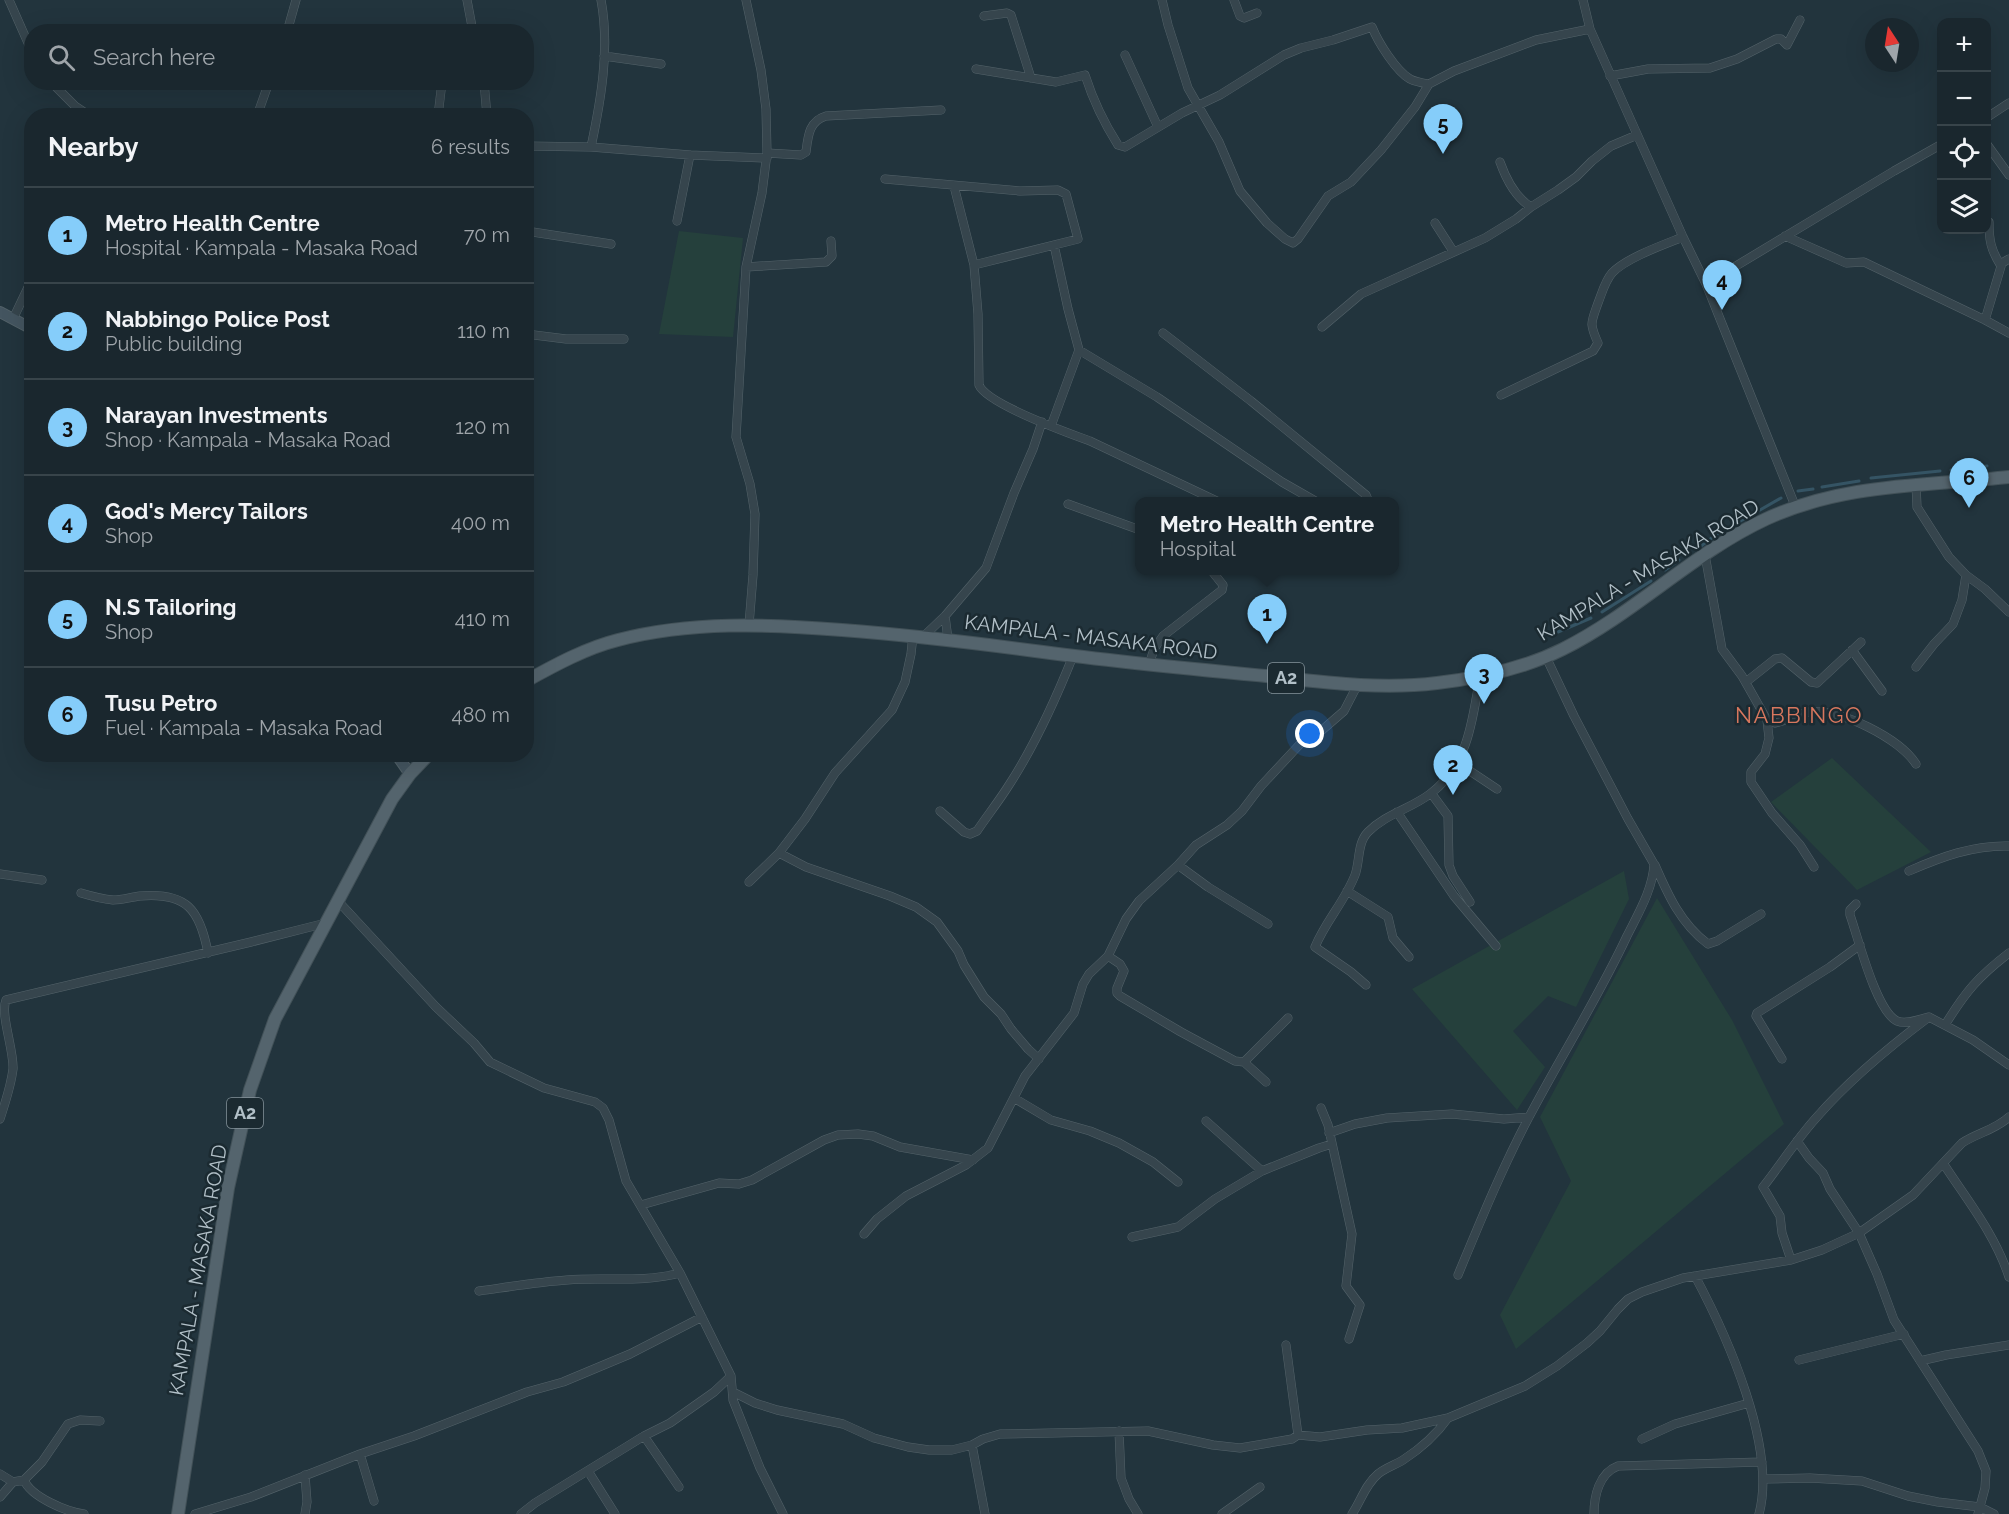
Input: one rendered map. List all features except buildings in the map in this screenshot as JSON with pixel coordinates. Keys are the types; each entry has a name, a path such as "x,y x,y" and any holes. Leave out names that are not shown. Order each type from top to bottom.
{"main road":[{"path":"0,312 24,325"},
{"name":"KAMPALA - MASAKA ROAD","path":"534,677 580,654 617,640 662,631 749,625 918,636 1149,665 1358,684 1436,683 1480,675 1546,657 1603,626 1743,531 1796,508 1870,489 2009,477"},
{"path":"402,762 410,774"},
{"name":"KAMPALA - MASAKA ROAD","path":"178,1514 228,1188 250,1090 275,1019 392,799 421,762"}],"street":[{"path":"9,0 24,34"},
{"path":"289,24 296,0"},
{"path":"467,0 472,24"},
{"path":"591,147 597,118 604,56 604,15 601,0"},
{"path":"746,0 761,70 766,109 767,156 762,193 746,267 736,437 750,484 755,514 749,625"},
{"path":"1162,0 1188,88 1219,142 1240,191 1267,223 1284,239 1293,243 1328,196 1351,182 1381,150 1415,107 1429,84 1454,71 1536,40 1590,29"},
{"path":"1234,0 1240,16 1244,18 1257,13"},
{"path":"1583,0 1590,29 1706,284 1796,508"},
{"path":"984,16 1007,13 1011,15 1031,78"},
{"path":"1610,76 1648,69 1695,69 1737,60 1776,39 1781,39 1786,45 1800,20"},
{"path":"976,69 1061,82 1078,75 1085,75 1110,133 1121,146 1130,145 1182,113 1200,106 1284,55 1372,27 1387,53 1407,78 1429,84"},
{"path":"1125,55 1158,127"},
{"path":"604,56 661,64"},
{"path":"59,90 78,108"},
{"path":"260,108 266,90"},
{"path":"439,108 441,90"},
{"path":"485,90 486,108"},
{"path":"1991,115 2009,103"},
{"path":"534,146 591,147 690,155 801,155 806,152 811,126 826,116 941,110"},
{"path":"1322,327 1361,294 1485,238 1576,177 1611,146 1637,135"},
{"path":"1706,284 1937,146"},
{"path":"1991,150 2009,175"},
{"path":"677,221 690,155"},
{"path":"1500,162 1515,192 1522,202 1531,207"},
{"path":"885,179 1020,191 1043,189 1063,192 1068,198 1079,237 974,265"},
{"path":"954,186 974,265 980,388 989,397 1041,422 1090,441 1210,497"},
{"path":"1435,223 1453,251"},
{"path":"534,232 611,244"},
{"path":"1989,234 1993,253 2001,266"},
{"path":"1501,395 1593,351 1598,343 1592,329 1592,320 1610,274 1650,250 1683,237"},
{"path":"1785,237 1846,263 1864,262 2009,333"},
{"path":"746,267 826,262 832,256 831,241"},
{"path":"1051,426 1079,351 1054,244"},
{"path":"1985,320 2002,263 2009,259"},
{"path":"13,319 24,296"},
{"path":"1163,333 1251,401 1367,497"},
{"path":"534,335 566,339 624,339"},
{"path":"1079,351 1157,397 1282,482 1310,497"},
{"path":"749,882 780,853 835,773 892,710 905,682 918,636 945,616 986,568 1033,449 1041,422"},
{"path":"1916,484 1917,507 1949,557 2009,612"},
{"path":"1068,504 1135,528"},
{"path":"1705,555 1719,642 1746,682 1767,720 1769,738 1764,754 1751,772 1751,782 1772,813 1800,844 1814,867"},
{"path":"1149,665 1154,649 1163,636 1222,590 1223,585 1215,575"},
{"path":"1916,667 1953,624 1962,600 1966,575"},
{"path":"945,616 948,639"},
{"path":"1746,682 1776,659 1782,658 1811,682 1817,682 1861,642"},
{"path":"1852,650 1882,691"},
{"path":"940,811 964,832 970,834 976,831 1008,788 1029,752 1049,713 1073,656"},
{"path":"1546,657 1628,819 1688,927 1708,944 1717,941 1761,914"},
{"path":"1366,985 1315,947 1330,916 1355,875 1361,845 1366,834 1385,818 1431,793 1458,763 1470,734 1480,675"},
{"path":"864,1234 906,1196 966,1165 988,1148 1025,1076 1074,1013 1083,984 1089,974 1108,956 1125,919 1139,901 1196,845 1227,825 1242,811 1261,786 1301,743 1321,731 1344,711 1358,684"},
{"path":"1767,720 1775,723 1807,712 1823,711 1849,719 1896,743 1916,764"},
{"path":"1458,763 1497,789"},
{"path":"1431,793 1448,816 1449,865 1453,876 1470,902"},
{"path":"1397,812 1454,896 1496,946"},
{"path":"1908,871 1941,857 1984,847 2009,846"},
{"path":"780,853 806,867 890,896 916,908 937,922 958,951 984,997 1039,1059"},
{"path":"1458,1275 1487,1203 1529,1117 1616,960 1640,910 1654,872 1654,864"},
{"path":"1178,865 1268,924"},
{"path":"0,874 42,880"},
{"path":"1347,891 1388,917 1393,938 1409,957"},
{"path":"81,893 114,900 161,895 180,900 193,909 208,953"},
{"path":"338,901 490,1062 544,1088 578,1096 595,1102 603,1108 609,1120 626,1181 680,1273 730,1376 733,1400 760,1468 783,1514"},
{"path":"1856,904 1850,910 1850,915 1885,1010 1896,1021 1907,1022 1929,1017 1973,1040 2009,1065"},
{"path":"0,1119 13,1070 3,999 208,953 326,923"},
{"path":"1782,1059 1756,1016 1757,1013 1830,967 1860,945"},
{"path":"1946,1025 1964,995 1981,975 2009,953"},
{"path":"1108,956 1120,964 1124,971 1117,988 1120,996 1226,1057 1244,1062 1266,1082"},
{"path":"1791,1260 1782,1233 1780,1216 1763,1187 1797,1141 1833,1099 1929,1017"},
{"path":"1244,1062 1288,1018"},
{"path":"1014,1098 1051,1120 1119,1143 1153,1162 1178,1182"},
{"path":"1321,1108 1329,1125 1352,1234 1346,1287 1360,1305 1349,1339"},
{"path":"1329,1133 1355,1124 1387,1118 1452,1114 1503,1119 1529,1117"},
{"path":"732,1392 754,1403 777,1410 843,1424 874,1438 929,1450 952,1450 1000,1434 1159,1432 1214,1445 1240,1448 1292,1439 1298,1435 1320,1437 1367,1430 1402,1428 1448,1418 1526,1386 1557,1366 1600,1331 1628,1299 1652,1288 1695,1276 1791,1260 1822,1250 1859,1233 1913,1195 1962,1143 1970,1137 1997,1127 2009,1117"},
{"path":"1206,1121 1262,1171"},
{"path":"641,1205 719,1183 739,1184 752,1180 824,1140 838,1135 873,1136 900,1148 973,1160"},
{"path":"1797,1141 1823,1173 1830,1189 1859,1233 1894,1320 1978,1451 1986,1471 1985,1488 1979,1510"},
{"path":"1132,1237 1178,1227 1215,1199 1262,1171 1332,1144"},
{"path":"1943,1163 1988,1230 2002,1255 2009,1277"},
{"path":"479,1291 567,1280 644,1278 680,1273"},
{"path":"1695,1276 1711,1306 1749,1403 1756,1429 1764,1479 1763,1499 1759,1514"},
{"path":"195,1514 251,1497 527,1392 563,1382 630,1354 702,1317"},
{"path":"1799,1360 1904,1334"},
{"path":"1286,1345 1298,1435"},
{"path":"1920,1361 2009,1345"},
{"path":"521,1514 644,1436 670,1423 714,1392 730,1376"},
{"path":"1642,1438 1675,1424 1749,1403"},
{"path":"1352,1514 1370,1482 1379,1473 1420,1448 1448,1418"},
{"path":"0,1497 13,1482 24,1480 42,1462 68,1424 76,1420 99,1421"},
{"path":"1119,1431 1121,1478 1138,1514"},
{"path":"644,1436 679,1487"},
{"path":"972,1445 985,1514"},
{"path":"360,1454 374,1501"},
{"path":"1594,1514 1594,1498 1603,1478 1608,1471 1618,1466 1762,1462"},
{"path":"588,1471 615,1514"},
{"path":"0,1474 13,1482"},
{"path":"305,1475 307,1502 305,1514"},
{"path":"1764,1479 1862,1480 1908,1496 1994,1514"},
{"path":"24,1480 27,1487 39,1497 76,1513 84,1514"},
{"path":"1222,1514 1260,1487"}],"green space":[{"path":"679,231 743,238 733,337 659,334"},
{"path":"1832,758 1931,852 1857,890 1771,802"},
{"path":"1624,871 1629,899 1576,1007 1548,996 1513,1031 1545,1067 1517,1110 1412,989"},
{"path":"1657,898 1732,1020 1784,1124 1516,1349 1500,1315 1571,1181 1540,1117"}],"waterway":[{"path":"1951,470 1987,466"},
{"path":"1871,478 1940,471"},
{"path":"1822,487 1859,481"},
{"path":"1798,491 1813,489"},
{"path":"1753,514 1781,498"},
{"path":"1701,546 1744,519"},
{"path":"1665,570 1679,560"},
{"path":"1602,612 1651,581"},
{"path":"1558,632 1591,618"}],"place":[{"name":"N.S Tailoring","path":"1443,154"},
{"name":"God's Mercy Tailors","path":"1722,310"},
{"name":"Tusu Petro","path":"1969,508"},
{"name":"Metro Health Centre","path":"1267,644"},
{"name":"Narayan Investments","path":"1484,704"},
{"name":"Nabbingo Police Post","path":"1453,795"}],"district":[{"name":"NABBINGO","path":"1799,715"}]}
